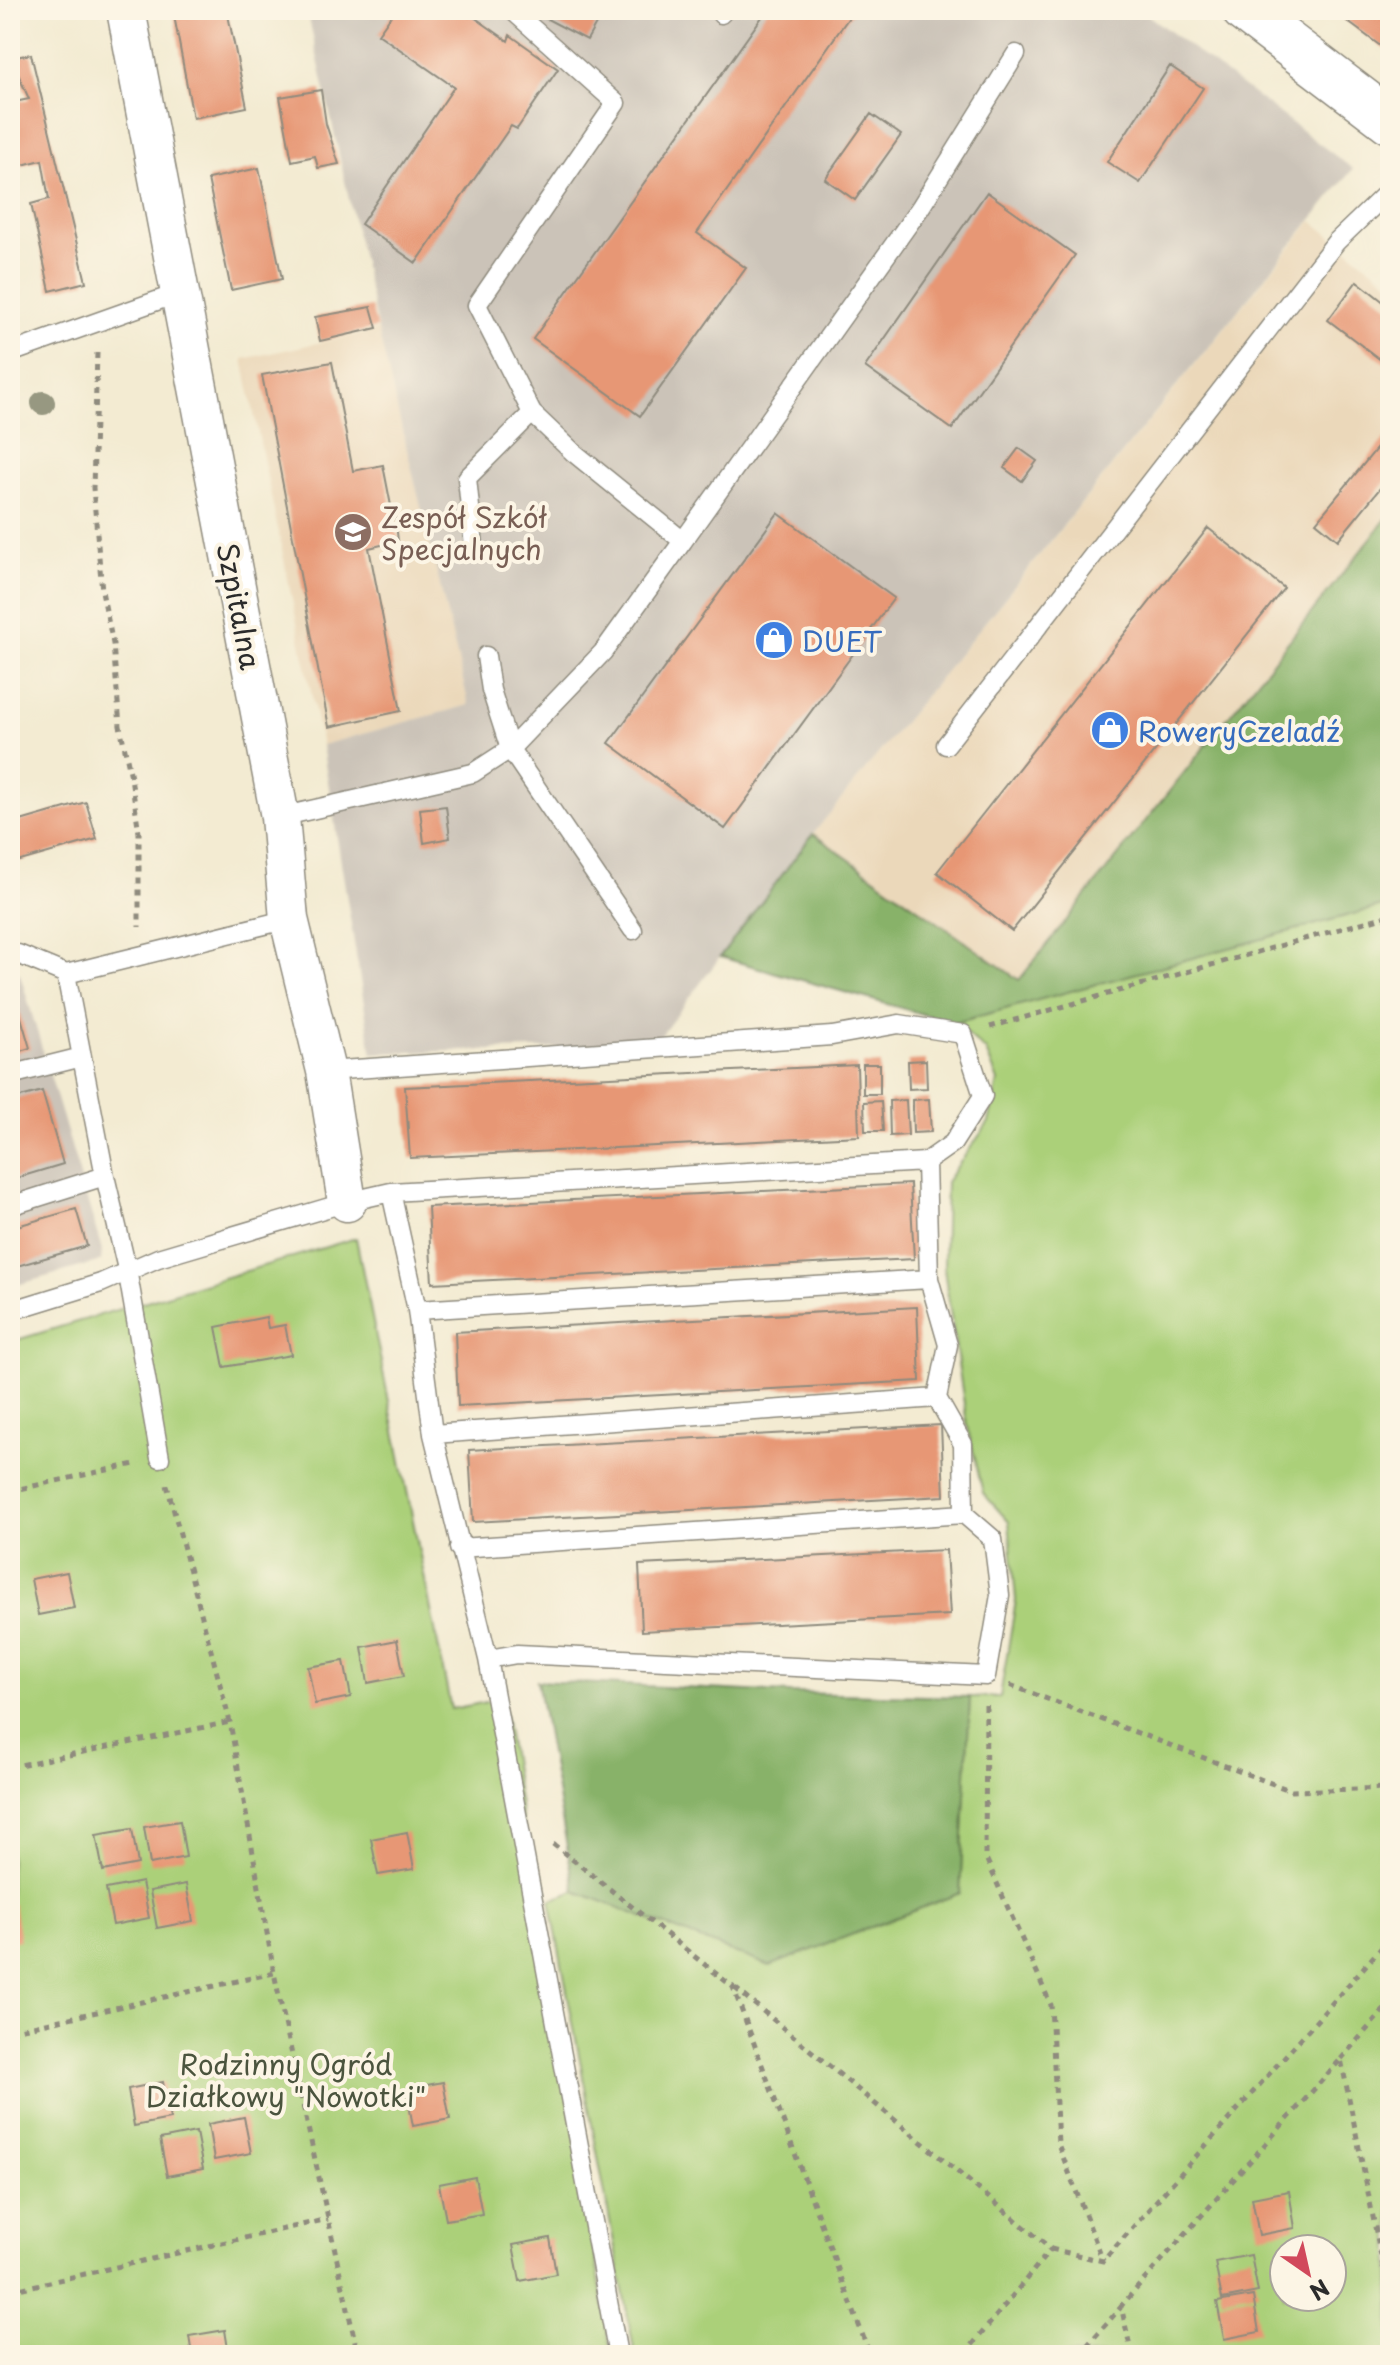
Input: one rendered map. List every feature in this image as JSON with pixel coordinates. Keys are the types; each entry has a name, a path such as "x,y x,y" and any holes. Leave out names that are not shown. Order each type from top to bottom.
{"street":[{"name":"Szpitalna","path":"126,10 280,817 289,919 326,1071 347,1202"},
{"path":"1244,10 1390,121"}],"lane":[{"path":"512,10 616,103 477,305 532,413 573,452 683,541"},
{"path":"280,817 473,773 510,749 603,652 920,208 1016,54"},
{"path":"946,745 1336,242 1390,190"},
{"path":"10,353 179,293"},
{"path":"474,546 467,478 532,413"},
{"path":"486,656 491,690 510,749 633,930"},
{"path":"10,955 18,954 66,974 289,919"},
{"path":"66,974 105,1176 127,1269 160,1458"},
{"path":"10,1311 101,1283 127,1269 347,1202 391,1192 926,1162 953,1143 983,1096 963,1034 899,1024 832,1036 326,1071"},
{"path":"10,1075 82,1057"},
{"path":"926,1162 929,1279 948,1345 937,1398 963,1444 964,1514"},
{"path":"10,1206 105,1176"},
{"path":"391,1192 417,1310 433,1434 488,1659 618,2355"},
{"path":"417,1310 929,1279"},
{"path":"433,1434 937,1398"},
{"path":"459,1548 964,1514 993,1539 1000,1595 986,1676 517,1654 488,1659"}],"path":[{"path":"98,320 93,488 102,591 113,644 120,726 139,833 139,929 145,953"},
{"path":"963,1034 1390,915"},
{"path":"10,1491 160,1458 230,1722 274,1973 358,2355"},
{"path":"1103,2261 1058,2144 1051,2005 985,1856 986,1676 1292,1791 1390,1788"},
{"path":"10,1767 230,1722"},
{"path":"550,1830 553,1845 733,1987 1051,2249 1103,2261"},
{"path":"1103,2261 1390,1938"},
{"path":"10,2031 274,1973"},
{"path":"733,1987 870,2355"},
{"path":"1079,2355 1390,2003"},
{"path":"1341,2059 1390,2301"},
{"path":"10,2291 328,2219"},
{"path":"964,2355 1051,2249"},
{"path":"1121,2306 1132,2355"}],"shaded area":[{"path":"307,10 1141,10 1353,169 813,834 653,1046 372,1053 322,745 469,705 378,330"},
{"path":"1312,221 1390,283 1390,514 1018,980 813,834"},
{"name":"Zespół Szkół Specjalnych","path":"378,330 469,705 322,745 243,359"},
{"path":"10,965 20,974 102,1250 101,1261 10,1287"}],"green space":[{"path":"1390,514 1390,904 954,1023 720,957 813,834 1019,980"},
{"path":"1390,904 1390,2355 635,2355 550,1900 575,1891 770,1966 960,1893 970,1697 1000,1697 1016,1600 1009,1522 983,1493 967,1424 944,1269 946,1182 989,1122 998,1081 986,1051 954,1023"},
{"name":"Rodzinny Ogród Działkowy \"Nowotki\"","path":"356,1238 451,1709 502,1699 612,2355 10,2355 10,1342"},
{"path":"537,1681 790,1693 970,1697 960,1893 770,1966 575,1891"}],"building":[{"path":"173,10 227,10 247,107 193,118"},
{"path":"395,10 464,10 508,41 510,35 558,69 517,129 511,126 416,263 361,224 454,87 378,34"},
{"path":"530,10 571,10 596,24 587,40"},
{"path":"767,10 854,10 697,233 746,268 640,416 533,339"},
{"path":"1332,10 1390,10 1390,53"},
{"path":"31,54 86,282 50,291 31,204 49,199 42,160 10,168 10,103 29,99 11,58"},
{"path":"1170,66 1203,88 1140,183 1107,162"},
{"path":"321,90 326,124 339,164 318,168 315,156 292,161 280,97"},
{"path":"871,114 901,135 855,200 825,179"},
{"path":"259,168 282,279 231,290 208,179"},
{"path":"987,192 1075,255 952,429 865,367"},
{"path":"1357,281 1390,307 1390,367 1328,320"},
{"path":"371,307 377,328 320,341 315,317"},
{"path":"332,362 353,471 383,465 395,515 398,541 369,548 401,711 329,727 262,375"},
{"path":"1390,432 1390,476 1338,540 1316,522"},
{"path":"1019,448 1037,461 1022,481 1004,468"},
{"name":"DUET","path":"778,513 894,598 725,829 609,743"},
{"name":"RoweryCzeladź","path":"1208,528 1284,588 1012,931 937,872"},
{"path":"86,802 97,839 10,864 10,824"},
{"path":"446,806 450,838 424,843 420,809"},
{"path":"10,980 30,1048 10,1054"},
{"path":"926,1060 927,1088 909,1089 908,1061"},
{"path":"863,1064 880,1064 880,1094 863,1094"},
{"path":"857,1065 859,1136 410,1158 405,1087"},
{"path":"42,1091 63,1164 10,1180 10,1100"},
{"path":"929,1099 931,1132 913,1133 912,1100"},
{"path":"906,1100 908,1135 890,1136 889,1101"},
{"path":"881,1101 883,1131 865,1131 864,1102"},
{"path":"910,1184 914,1259 432,1283 428,1207"},
{"path":"76,1209 87,1246 10,1268 10,1228"},
{"path":"917,1307 920,1381 458,1406 455,1332"},
{"path":"266,1317 268,1328 285,1325 291,1355 224,1367 216,1327"},
{"path":"941,1425 944,1496 473,1522 469,1450"},
{"path":"946,1550 950,1615 642,1631 639,1565"},
{"path":"67,1572 74,1608 38,1615 31,1579"},
{"path":"397,1640 404,1676 368,1683 362,1647"},
{"path":"344,1661 351,1697 315,1704 308,1667"},
{"path":"180,1821 186,1857 150,1864 144,1827"},
{"path":"132,1829 138,1864 103,1871 96,1835"},
{"path":"407,1832 414,1869 378,1875 371,1839"},
{"path":"142,1882 149,1918 113,1925 106,1889"},
{"path":"186,1884 193,1921 157,1928 150,1891"},
{"path":"14,1904 20,1940 10,1942 10,1905"},
{"path":"163,2082 170,2119 134,2126 128,2089"},
{"path":"443,2082 450,2119 413,2126 406,2089"},
{"path":"244,2117 251,2153 214,2160 208,2124"},
{"path":"196,2132 203,2169 167,2176 160,2139"},
{"path":"475,2177 482,2214 446,2220 439,2184"},
{"path":"1289,2191 1295,2228 1259,2235 1252,2198"},
{"path":"550,2238 556,2274 520,2281 513,2245"},
{"path":"1251,2255 1258,2292 1222,2299 1215,2262"},
{"path":"1253,2296 1259,2332 1224,2339 1217,2302"},
{"path":"225,2330 229,2355 192,2355 189,2336"},
{"path":"1312,2348 1314,2355 1282,2355 1282,2354"}],"place":[{"name":"Zespół Szkół Specjalnych","path":"353,532"},
{"name":"DUET","path":"774,640"},
{"name":"RoweryCzeladź","path":"1110,730"}]}
